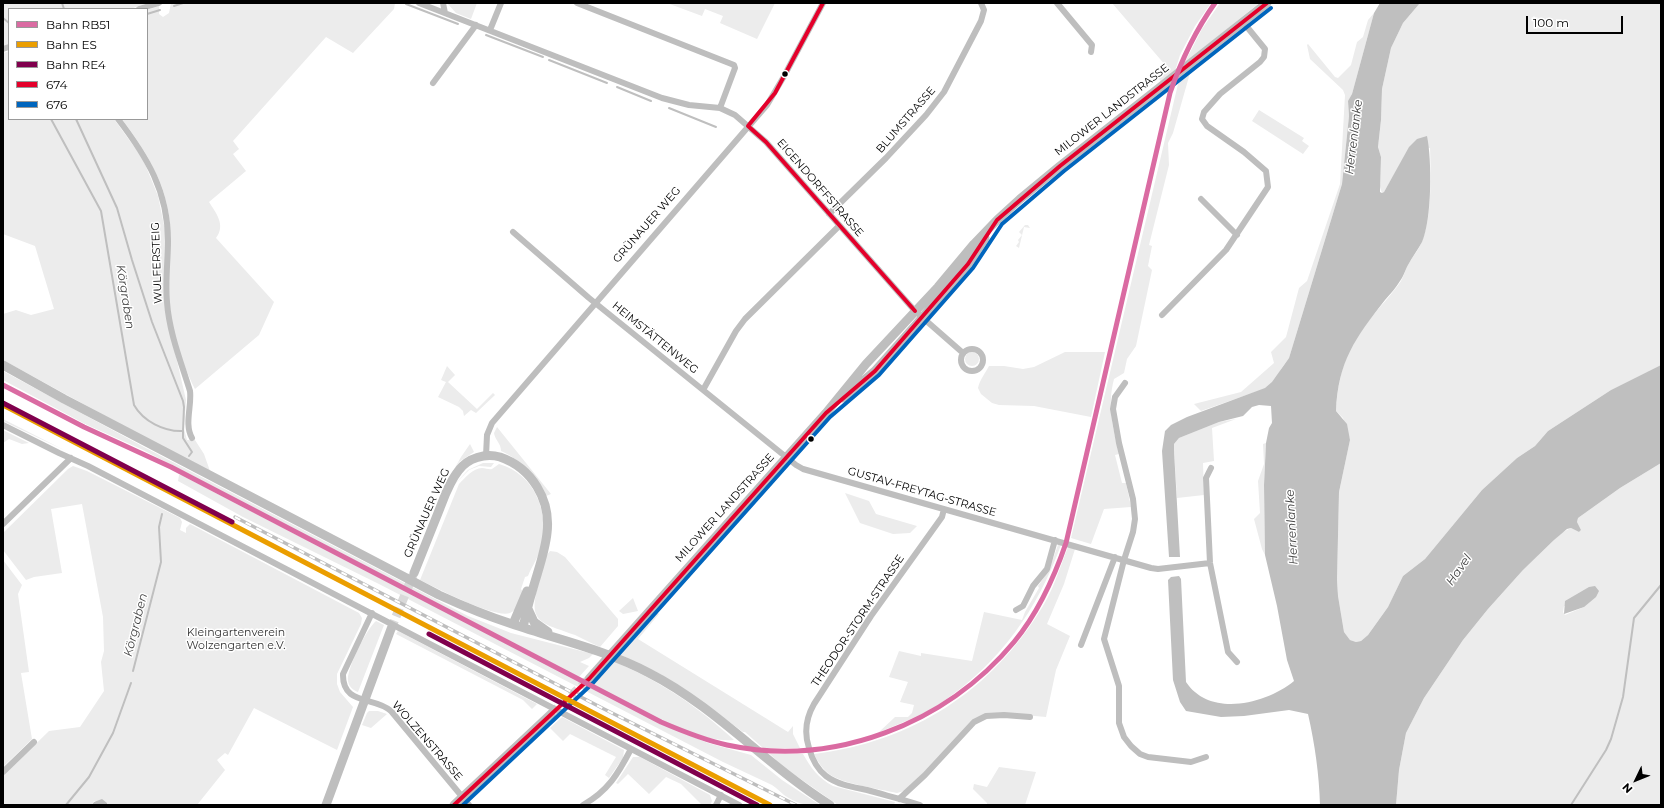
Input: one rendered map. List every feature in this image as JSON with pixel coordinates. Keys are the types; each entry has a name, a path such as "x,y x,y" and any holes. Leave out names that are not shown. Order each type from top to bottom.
{"main road":[{"name":"MILOWER LANDSTRASSE","path":"589,679 826,413 866,364 997,220 1060,166 1267,3"},
{"name":"MILOWER LANDSTRASSE","path":"826,413 875,371 922,318 968,264 997,220"},
{"path":"3,365 78,406 440,595 513,624 588,647 627,662 650,673 708,710 809,792 830,805"},
{"path":"486,456 498,457 517,465 530,477 539,491 544,503 548,523 547,533 523,627"},
{"name":"GRÜNAUER WEG","path":"414,573 453,478 459,469 466,463 475,458 486,456"},
{"path":"513,624 542,557"},
{"path":"528,609 534,622 554,636"},
{"path":"326,805 391,629"},
{"path":"454,805 551,714"}],"street":[{"path":"142,8 159,3"},
{"name":"EIGENDORFFSTRASSE","path":"419,3 662,98 689,105 720,108 735,115 766,142 915,311 963,353"},
{"path":"442,3 445,13"},
{"path":"490,30 501,3"},
{"path":"577,3 734,65 736,68 720,108"},
{"name":"GRÜNAUER WEG","path":"486,456 487,435 492,423 775,93 823,3"},
{"name":"BLUMSTRASSE","path":"829,214 911,133 944,92 981,21 984,10 981,3"},
{"path":"1057,3 1092,44 1091,52"},
{"path":"1162,315 1226,250 1238,235 1268,187 1266,171 1244,152 1207,126 1202,119 1204,112 1220,94 1255,67 1264,57 1265,49 1243,22"},
{"path":"433,83 476,25"},
{"name":"WULFERSTEIG","path":"119,120 146,158 159,187 163,204 168,241 167,303 170,326 190,391 191,399 188,427 192,438"},
{"path":"1201,199 1238,235"},
{"path":"703,390 740,324 839,226"},
{"name":"HEIMSTÄTTENWEG","path":"513,232 595,303 786,457"},
{"path":"1125,383 1115,397 1113,409 1135,511 1133,532 1124,560 1104,639 1118,686 1121,731 1131,746 1140,754 1148,757 1191,762 1206,757"},
{"path":"3,424 88,466 372,613 739,805"},
{"name":"GUSTAV-FREYTAG-STRASSE","path":"786,457 803,469 1158,569 1210,563"},
{"path":"3,524 71,458"},
{"path":"1211,468 1206,478 1210,563 1228,652 1237,662"},
{"name":"THEODOR-STORM-STRASSE","path":"920,805 832,780 817,766 810,750 806,729 809,713 814,704 871,616 942,517 944,509"},
{"path":"1016,610 1023,606 1034,586 1047,569 1055,540"},
{"path":"1081,645 1115,557"},
{"path":"364,701 355,697 347,690 344,684 344,674 372,613"},
{"name":"WOLZENSTRASSE","path":"364,701 380,705 391,711 469,805"},
{"path":"899,799 925,776 974,722 986,716 1004,715 1030,717"},
{"path":"3,772 34,742"},
{"path":"582,805 601,793 608,786 620,770 631,749"},
{"path":"716,805 720,795"}],"green space":[{"path":"3,3 149,3 133,8 8,8 8,45 3,47"},
{"path":"171,3 395,3 394,9 353,53 326,37 233,141 239,149 233,154 246,171 209,202 219,219 220,224 219,233 216,238 274,302 259,335 195,389 178,345 170,309 170,228 164,193 149,159 123,120 148,120 148,10 159,6 159,14 163,17 169,13"},
{"path":"447,3 477,3 471,19 456,13"},
{"path":"667,3 775,3 757,39 720,23 723,16 705,9 702,16"},
{"path":"1112,3 1211,3 1195,26 1180,55 1175,71 1161,82 1159,79 1149,87 1166,66"},
{"path":"1220,3 1259,3 1184,64 1202,29"},
{"path":"1420,3 1661,3 1661,365 1611,390 1548,431 1535,446 1517,458 1482,490 1425,559 1403,576 1388,607 1368,635 1361,641 1356,642 1350,640 1344,632 1338,596 1339,492 1350,440 1343,418 1336,411 1338,387 1354,340 1401,281 1407,267 1421,244 1428,221 1431,170 1430,148 1410,147 1382,193 1380,187 1381,157 1378,147 1382,89 1391,48 1403,23"},
{"path":"1374,13 1352,94 1348,102 1349,116 1342,184 1289,358 1281,369 1278,384 1201,411 1194,404 1241,392 1274,363 1271,352 1286,337 1299,288 1307,281 1340,184 1345,95 1343,90 1310,59 1307,45 1308,44 1335,77 1338,78 1351,65 1357,42 1363,37 1368,20"},
{"path":"8,51 8,120 115,120 143,159 158,196 165,230 169,326 186,400 184,429 187,440 195,440 204,454 210,471 3,360 3,314 16,310 31,315 54,309 35,246 3,234 3,53"},
{"path":"1190,73 1173,133 1168,143 1169,165 1149,245 1152,246 1148,266 1152,270 1136,346 1127,359 1124,373 1114,379 1112,389 1111,407 1119,454 1115,455 1122,483 1126,483 1131,507 1104,509 1091,544 1071,538 1178,84"},
{"path":"1259,110 1304,138 1302,141 1309,146 1303,154 1252,121"},
{"path":"1025,225 1028,225 1030,228 1024,227 1019,248 1016,246 1022,235 1019,232"},
{"path":"972,352 977,354 979,359 977,364 972,366 967,364 965,359 967,354"},
{"path":"1065,352 1105,352 1091,417 1034,406 999,405 992,403 981,394 978,388 981,379 989,366 1004,366 1023,369 1034,367"},
{"path":"447,366 455,375 448,382 477,409 493,393 495,395 476,413 471,410 464,416 463,411 459,407 438,397 446,382 441,380"},
{"path":"3,371 144,447 468,616 511,633 593,654 589,658 580,662 589,666 579,677 143,450 85,424 3,380"},
{"path":"3,419 66,451 3,421"},
{"path":"1236,419 1212,428 1214,461 1203,463 1204,495 1177,498 1174,444 1179,438 1219,422"},
{"path":"497,427 551,494 546,496 522,465 501,451 494,433"},
{"path":"3,430 29,443 22,444 9,439 3,443"},
{"path":"1266,443 1264,485 1265,555 1254,519 1260,513 1258,481 1264,464 1263,444"},
{"path":"470,444 474,452 459,462 446,484 461,457"},
{"path":"483,463 494,463 491,467 479,466 469,470 453,486 468,470"},
{"path":"1661,463 1661,805 1396,805 1399,770 1406,733 1424,698 1463,640 1523,570 1561,533 1571,528 1579,532 1581,530 1577,522 1578,518 1620,488","holes":["1564,606 1584,607 1565,615 1563,612"]},
{"path":"499,464 512,469 522,476 530,486 537,497 543,522 541,548 528,576 525,577 521,589 523,592 518,604 513,612 503,614 492,612 466,602 420,580 459,484 469,474 479,468 492,469"},
{"name":"Kleingartenverein Wolzengarten e.V.","path":"73,466 87,471 180,518 182,522 180,530 186,533 186,528 190,524 359,613 362,618 361,624 337,674 337,684 340,692 353,707 337,750 254,708 228,755 225,753 217,760 225,770 197,805 107,805 107,803 94,801 92,805 3,805 3,776 49,731 80,727 104,691 101,662 104,651 103,617 82,504 51,509 62,573 34,577 26,580 3,550 3,533 68,469"},
{"path":"179,475 661,724 708,743 751,755 782,780 820,805 797,802 784,795 772,785 723,762 379,584 243,517 178,481"},
{"path":"845,493 869,501 876,514 917,526 910,533 893,534 860,523"},
{"path":"1058,545 1061,545 1041,591 1015,632 983,669 936,706 920,715 878,733 895,717 908,717 912,713 914,705 900,702 908,682 889,677 899,651 921,656 921,653 972,661 984,612 1022,620 1039,588 1038,586 1049,570"},
{"path":"1068,547 1075,549 1064,584 1047,624 1070,636 1056,670 1046,717 1001,713 986,714 904,791 897,793 843,781 835,778 824,769 814,754 850,748 884,738 916,724 946,707 974,687 999,663 1023,636 1047,599 1054,585"},
{"path":"550,551 557,552 565,557 618,619 618,626 600,647 575,635 546,624 540,620 536,614 536,597 544,562"},
{"path":"3,560 22,585 18,594 29,672 21,673 32,739 3,767"},
{"path":"633,598 638,611 623,614 619,611"},
{"path":"656,611 659,614 638,639 788,732 793,726 793,734 800,748 763,748 745,732 689,692 662,675 617,653"},
{"path":"376,621 384,625 358,692 349,685 348,676 350,668 358,650 372,625"},
{"path":"398,631 537,704 532,709 523,700 396,634"},
{"path":"613,661 647,677 677,695 720,727 734,740 717,740 699,736 680,729 661,721 591,684"},
{"path":"369,711 378,711 387,714 371,728 362,725"},
{"path":"562,717 624,750 623,758 609,778 605,775 616,757 570,734 563,741 550,728"},
{"path":"770,754 803,754 815,772 823,780 833,786 895,802 894,805 838,805 782,766"},
{"path":"633,757 640,757 710,795 712,801 710,805 702,805 681,784 666,777 649,794 628,774 618,784 616,783"},
{"path":"999,767 1036,772 1025,805 987,805 987,803 973,789 974,784 987,787"}],"water":[{"path":"1380,3 1420,3 1403,23 1391,48 1382,89 1378,147 1381,157 1380,192 1384,192 1409,147 1417,139 1427,136 1430,160 1430,190 1428,220 1422,242 1407,267 1403,277 1365,326 1357,339 1344,364 1340,378 1336,411 1347,424 1350,440 1339,492 1337,580 1344,632 1350,640 1356,642 1361,641 1368,635 1388,607 1403,576 1425,559 1482,490 1517,458 1535,446 1548,431 1611,390 1661,365 1661,463 1620,488 1578,518 1577,522 1581,530 1579,532 1571,528 1567,529 1554,540 1523,570 1463,640 1424,698 1406,733 1399,770 1396,805 1320,805 1319,782 1313,737 1308,714 1289,710 1244,716 1221,717 1186,711 1180,702 1173,680 1168,580 1171,577 1179,576 1181,579 1186,682 1196,693 1209,700 1223,704 1238,704 1269,696 1294,681 1287,660 1277,606 1265,555 1264,485 1266,443 1269,428 1272,423 1271,406 1259,405 1252,407 1243,416 1219,422 1179,438 1174,444 1180,557 1169,557 1162,451 1165,431 1171,425 1187,417 1265,388 1272,382 1289,358 1342,184 1349,116 1348,101 1352,94 1374,13"},
{"path":"1595,586 1599,591 1596,597 1584,607 1564,614 1565,601 1589,587"},
{"path":"102,799 107,803 107,805 92,805 94,802"}],"waterway":[{"path":"62,3 64,8"},
{"path":"174,6 183,3"},
{"path":"406,4 458,24"},
{"path":"148,14 160,10"},
{"name":"Körgraben","path":"3,18 8,22"},
{"path":"486,35 543,57"},
{"path":"549,60 607,83"},
{"path":"617,87 651,101"},
{"path":"669,108 716,127"},
{"name":"Körgraben","path":"52,120 101,211 134,405 148,421 169,430 183,431 183,438 192,452 189,456"},
{"path":"76,120 117,208 152,322 183,401 183,431"},
{"name":"Körgraben","path":"133,671 161,562 159,527 162,514"},
{"path":"1571,805 1606,750 1611,739 1623,697 1634,618 1661,585"},
{"name":"Körgraben","path":"66,805 89,777 113,733 131,683"}],"tunnel":[{"path":"391,629 413,575"},
{"path":"551,714 589,679"}],"railway":[{"path":"235,517 604,709 796,805"}],"rail line":[{"name":"RB51","path":"3,385 84,427 171,467 661,722 685,732 710,741 727,745 767,751 807,750 846,744 885,733 921,717 955,696 986,671 1023,631 1051,582 1066,543 1170,93 1189,46 1215,3"},
{"name":"RE4","path":"3,403 232,522"},
{"name":"ES","path":"3,405 770,805"},
{"name":"RE4","path":"429,634 757,805"}],"transit line":[{"name":"674","path":"823,3 775,93 748,126 766,142 915,311"},
{"name":"674","path":"454,805 589,679 826,413 875,371 968,264 997,220 1060,166 1267,3"},
{"name":"676","path":"463,805 593,683 830,417 879,375 973,268 1002,224 1064,171 1271,8"}],"water label":[{"name":"Herrenlanke","path":"1354,137"},
{"name":"Herrenlanke","path":"1292,527"},
{"name":"Havel","path":"1459,570"}]}
